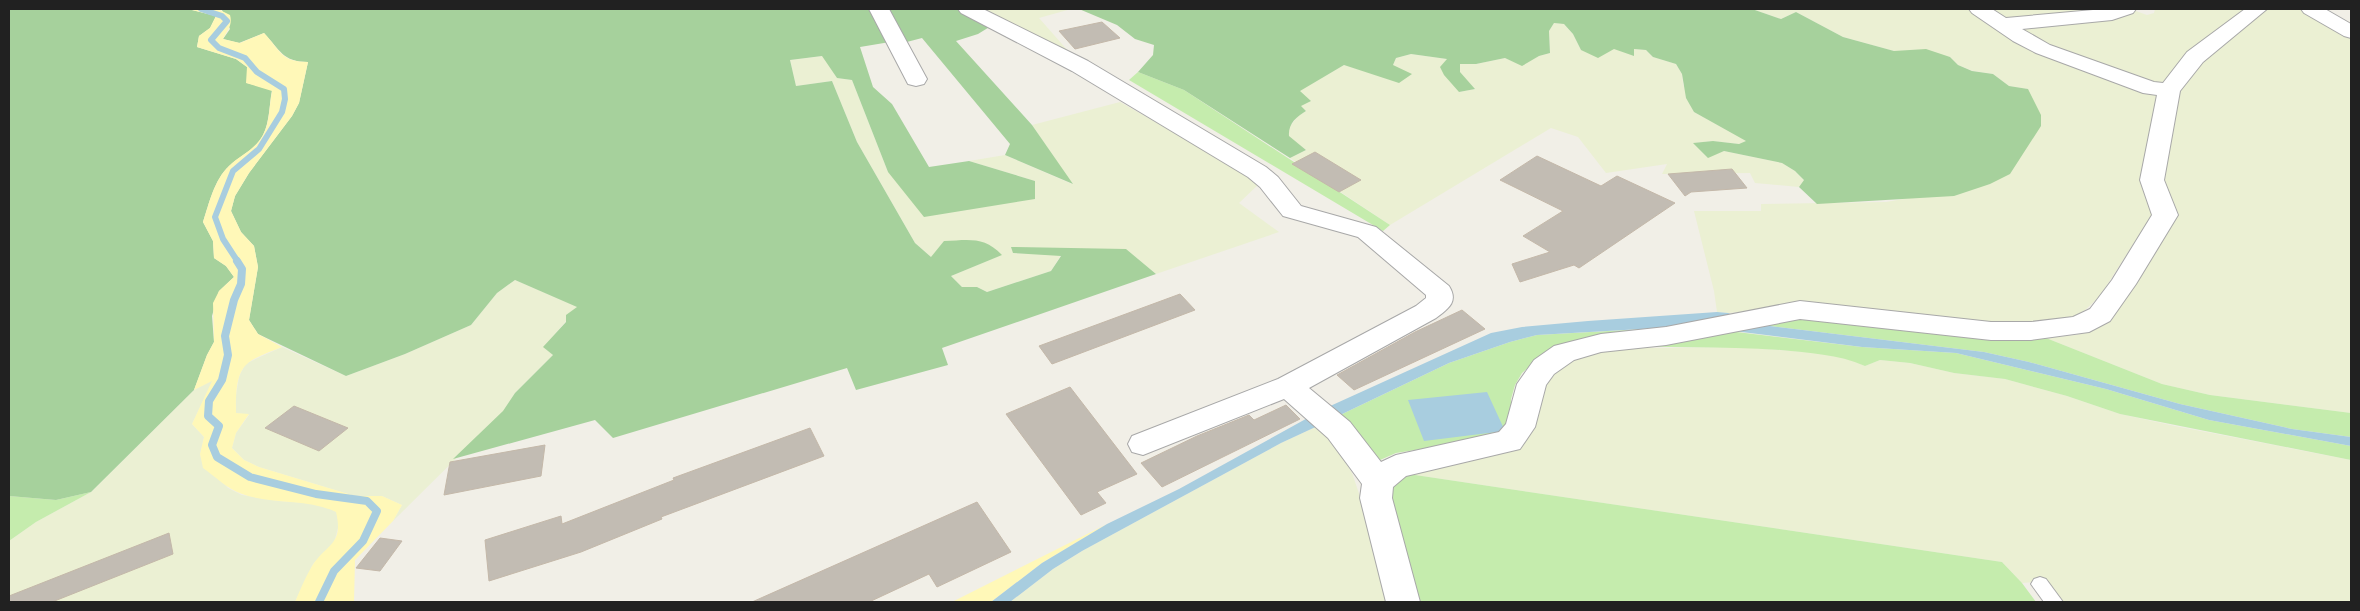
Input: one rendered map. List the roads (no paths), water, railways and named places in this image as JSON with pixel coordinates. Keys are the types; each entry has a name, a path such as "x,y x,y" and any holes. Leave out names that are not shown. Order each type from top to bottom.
{"street":[{"path":"880,9 916,79"},
{"path":"968,9 1080,66 1257,172 1268,182 1292,211 1367,232 1439,292 1440,301 1426,312 1297,393 1143,444"},
{"path":"1979,9 2043,49 2151,88 2169,90"},
{"path":"2002,25 2112,14 2126,9"},
{"path":"1403,602 1376,498 1378,482 1396,466 1509,442 1520,427 1532,384 1544,366 1564,353 1581,347 1666,336 1800,310 1991,331 2031,331 2079,326 2100,315 2123,284 2165,215 2152,180 2169,90 2195,58 2257,9"},
{"path":"2311,9 2351,32"},
{"path":"1297,393 1339,430 1378,482"}],"lane":[{"path":"2040,584 2054,602"}],"water":[{"path":"1717,312 1728,313 1754,324 1984,352 2029,362 2180,404 2292,429 2351,437 2351,446 2209,420 2106,389 1956,353 1862,347 1694,326 1537,335 1510,342 1449,363 1338,416 1328,407 1491,333 1522,327"},
{"path":"1487,392 1505,431 1424,441 1408,400"},
{"path":"1313,415 1322,424 1281,443 1082,551 1053,569 1010,602 991,602 1042,563 1107,524 1179,489"}],"waterway":[{"path":"201,9 222,16 227,21 211,40 219,48 245,58 257,72 284,89 285,99 282,112 259,149 233,171 215,217 223,239 238,262"},
{"path":"237,261 242,269 241,284 234,300 225,336 228,355 222,380 209,401 208,416 219,426 212,445 217,457 250,477 316,494 367,501 377,511 363,541 334,571 319,602"}]}
